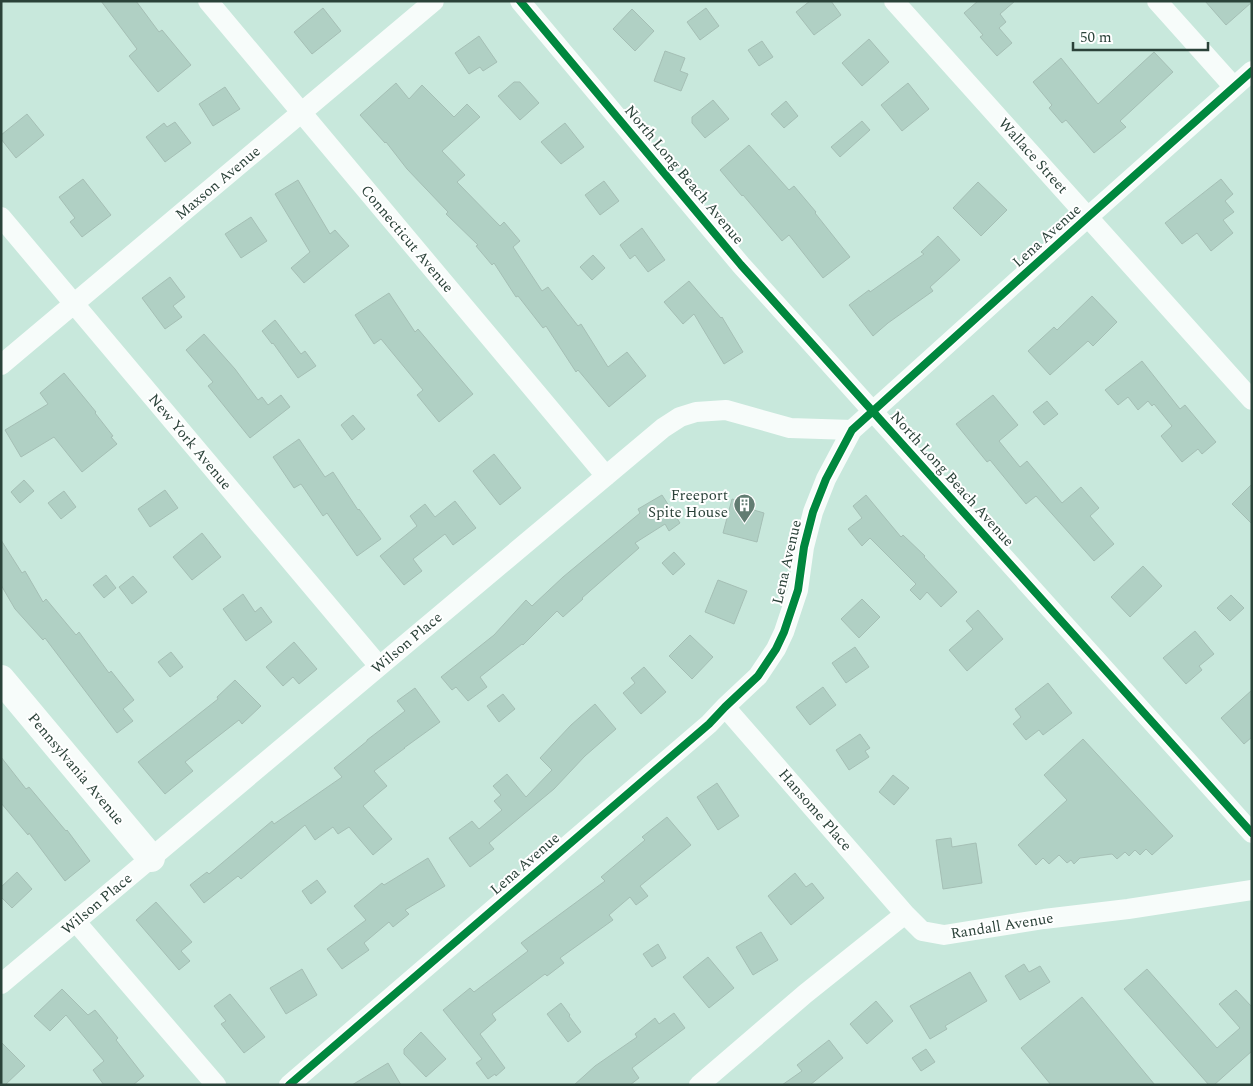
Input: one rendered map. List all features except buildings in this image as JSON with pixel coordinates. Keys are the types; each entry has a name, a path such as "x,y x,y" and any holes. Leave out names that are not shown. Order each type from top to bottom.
{"street":[{"name":"Connecticut Avenue","path":"208,1 606,476"},
{"name":"Maxson Avenue","path":"1,365 434,1"},
{"name":"North Long Beach Avenue","path":"520,1 742,265 1252,833"},
{"name":"Wallace Street","path":"894,1 1252,400"},
{"path":"1158,1 1234,87"},
{"name":"Lena Avenue","path":"289,1085 710,724 758,676 776,649 784,632 798,590 804,547 813,512 826,480 852,430 1252,71"},
{"name":"New York Avenue","path":"1,217 380,666"},
{"name":"Wilson Place","path":"1,984 663,428 680,417 696,412 726,410 790,428 852,430"},
{"name":"Pennsylvania Avenue","path":"1,679 151,858"},
{"name":"Hansome Place","path":"725,707 906,914"},
{"name":"Randall Avenue","path":"906,914 922,931 944,935 1252,890"},
{"path":"699,1085 805,994 906,914"},
{"path":"76,922 216,1085"}],"cycle path":[{"path":"520,1 741,265 1252,833"},
{"path":"289,1085 709,724 758,676 776,649 784,632 798,590 804,547 813,512 826,479 852,430 1252,71"}],"place":[{"name":"Freeport Spite House","path":"744,523"}]}
